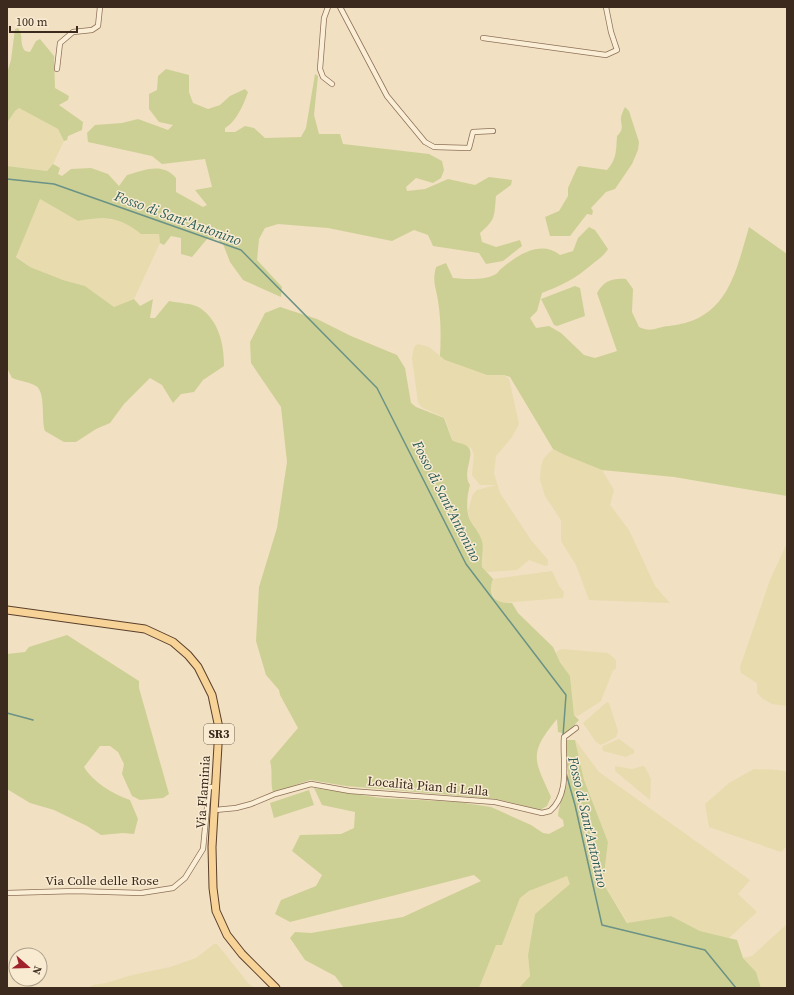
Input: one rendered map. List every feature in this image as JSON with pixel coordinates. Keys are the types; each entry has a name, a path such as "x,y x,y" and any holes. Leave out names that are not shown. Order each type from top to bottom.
{"main road":[{"name":"Via Flaminia","path":"7,610 140,628 159,634 182,648 192,658 202,673 211,692 216,710 219,736 215,810 212,830 213,888 217,916 227,934 242,954 276,988"}],"street":[{"path":"57,69 60,43 73,32 92,30 98,26 100,7"},
{"path":"328,7 324,18 320,69 323,77 332,84"},
{"path":"340,7 343,16 387,96 425,142 434,147 469,148 473,132 493,131"},
{"path":"483,38 606,55 617,50 611,32 606,7"},
{"name":"Località Pian di Lalla","path":"215,810 236,808 251,804 275,794 311,784 350,791 495,802 542,813 550,811 560,798 565,774 563,754 564,737 576,728"},
{"name":"Via Colle delle Rose","path":"7,893 75,891 141,893 173,888 185,878 203,849 209,787 216,787"}],"shaded area":[{"path":"19,108 58,129 64,141 53,164 47,171 7,166 7,123 15,111"},
{"path":"40,199 78,221 93,218 118,220 129,224 141,234 159,234 160,243 134,299 114,307 85,286 63,280 30,267 16,256"},
{"path":"418,344 429,347 445,360 487,375 504,375 509,379 519,424 512,437 496,456 494,473 500,493 531,540 548,560 548,565 545,566 529,560 517,570 487,572 482,567 475,527 470,521 468,511 473,494 477,490 496,485 480,485 472,475 474,454 471,448 452,440 445,418 421,407 418,402 412,358 414,347"},
{"path":"553,449 602,470 614,490 610,505 629,530 655,586 670,603 589,600 576,565 561,541 561,520 545,496 540,480 541,466 544,458"},
{"path":"787,543 787,706 772,704 763,699 757,693 757,683 741,673 740,667 770,580"},
{"path":"552,571 559,586 564,592 563,598 501,603 496,600 493,595 491,587 493,579"},
{"path":"562,649 608,653 616,660 616,669 613,670 601,701 578,716 574,715 570,676 556,655 557,651"},
{"path":"607,702 609,703 618,731 616,737 601,745 596,742 583,723"},
{"path":"619,739 634,750 634,753 626,757 603,751 603,746"},
{"path":"575,740 599,772 750,880 738,894 757,912 729,938 700,931 671,916 628,923 603,883 608,842 584,780"},
{"path":"615,766 632,769 643,766 645,767 651,779 650,800 615,771"},
{"path":"754,769 779,770 787,772 787,846 781,852 709,827 705,804 729,783"},
{"path":"567,876 571,884 535,914 528,955 530,976 519,988 479,988 496,944 502,945 520,898 529,891"},
{"path":"787,924 787,988 761,988 756,972 743,958 752,956"},
{"path":"214,944 217,944 248,983 254,988 88,988 93,985 106,983 132,975 170,967 196,958"}],"green space":[{"path":"18,28 25,51 30,52 36,41 40,39 54,56 55,88 69,96 68,100 59,105 83,122 82,130 68,136 67,140 64,141 58,129 19,108 15,111 7,123 7,73 11,60 15,29"},
{"path":"166,69 189,75 189,92 193,103 208,109 220,105 230,96 245,89 248,92 242,107 233,122 225,128 225,132 235,132 245,126 254,128 265,138 301,137 306,128 315,74 318,76 314,115 319,134 340,134 343,144 429,154 442,161 444,170 441,178 433,183 416,178 406,187 407,191 425,189 448,179 475,185 489,177 512,180 511,185 496,196 492,221 480,233 482,242 496,247 520,240 522,246 503,261 486,264 479,253 433,246 428,235 414,230 392,241 328,228 278,224 265,228 259,239 257,260 282,287 281,297 243,280 230,262 223,244 217,239 207,239 192,257 181,254 181,238 171,236 164,245 160,243 159,234 141,234 126,224 112,219 104,218 78,221 40,199 16,257 30,267 63,280 85,286 114,307 134,299 140,306 153,299 150,318 155,318 169,301 197,306 212,319 216,326 223,349 224,358 224,366 203,380 194,392 181,394 173,403 162,385 150,378 124,404 110,423 96,429 76,442 64,442 45,431 42,400 39,389 34,385 12,378 7,368 7,166 47,171 53,164 60,168 58,174 62,176 71,169 91,168 108,174 119,186 127,175 153,169 165,170 176,178 176,192 203,207 207,205 195,190 212,187 205,159 162,164 152,156 88,142 87,133 95,125 122,123 138,119 168,130 173,125 159,122 149,109 149,94 157,90 158,76"},
{"path":"625,107 629,111 639,142 638,150 632,164 615,189 606,192 591,208 593,211 592,215 587,214 570,236 550,236 545,217 559,211 568,196 568,188 577,168 579,166 607,170 613,162 617,136 622,129 621,116"},
{"path":"589,227 595,230 608,249 600,258 579,275 542,293 537,311 530,318 536,328 549,326 561,333 584,355 595,358 617,351 597,293 609,281 626,279 633,289 632,312 639,327 647,330 654,329 689,322 704,315 716,305 726,292 733,278 749,227 787,254 787,496 674,477 602,470 553,449 510,377 504,375 487,375 445,360 440,356 440,315 434,281 436,267 446,263 453,278 486,278 496,274 516,258 530,251 545,249 560,255 573,251 578,238"},
{"path":"575,286 580,288 585,316 557,326 554,325 541,299"},
{"path":"280,307 317,319 351,336 397,355 405,368 411,403 416,407 444,418 452,440 467,446 470,449 467,474 470,485 467,498 467,509 469,518 479,533 482,541 482,567 493,579 491,585 492,594 494,598 501,602 512,603 518,613 553,647 560,662 570,676 574,715 579,720 566,734 558,732 557,719 541,741 537,757 538,765 551,797 547,806 540,810 496,799 346,786 310,780 273,793 270,761 298,728 280,695 279,690 266,675 256,641 259,587 277,528 287,462 281,407 251,363 250,342 265,313"},
{"path":"67,635 139,681 139,688 169,794 163,798 140,800 132,796 122,774 124,764 118,752 110,746 100,746 84,767 93,778 104,787 130,800 138,819 134,834 123,833 101,835 87,826 54,810 30,803 7,789 7,654 25,652 29,647"},
{"path":"566,740 575,740 584,780 608,842 603,883 627,923 671,916 700,931 737,940 743,958 756,972 761,988 519,988 530,976 528,955 535,914 570,884 567,876 529,891 520,898 502,945 496,945 479,988 344,988 335,976 305,960 290,938 295,932 311,933 403,917 481,881 474,875 290,922 275,914 281,900 316,886 322,875 292,851 300,835 341,834 354,828 355,812 322,805 314,788 381,798 458,802 491,807 531,825 543,833 549,834 564,826 563,820 558,816 568,780 568,770 564,751"},
{"path":"309,790 314,805 274,818 270,803"}],"waterway":[{"name":"Fosso di Sant'Antonino","path":"7,179 54,184 241,250 377,388 466,564 566,695 563,736"},
{"path":"7,713 33,720"},
{"name":"Fosso di Sant'Antonino","path":"566,773 575,805 602,925 705,950 736,988"}]}
